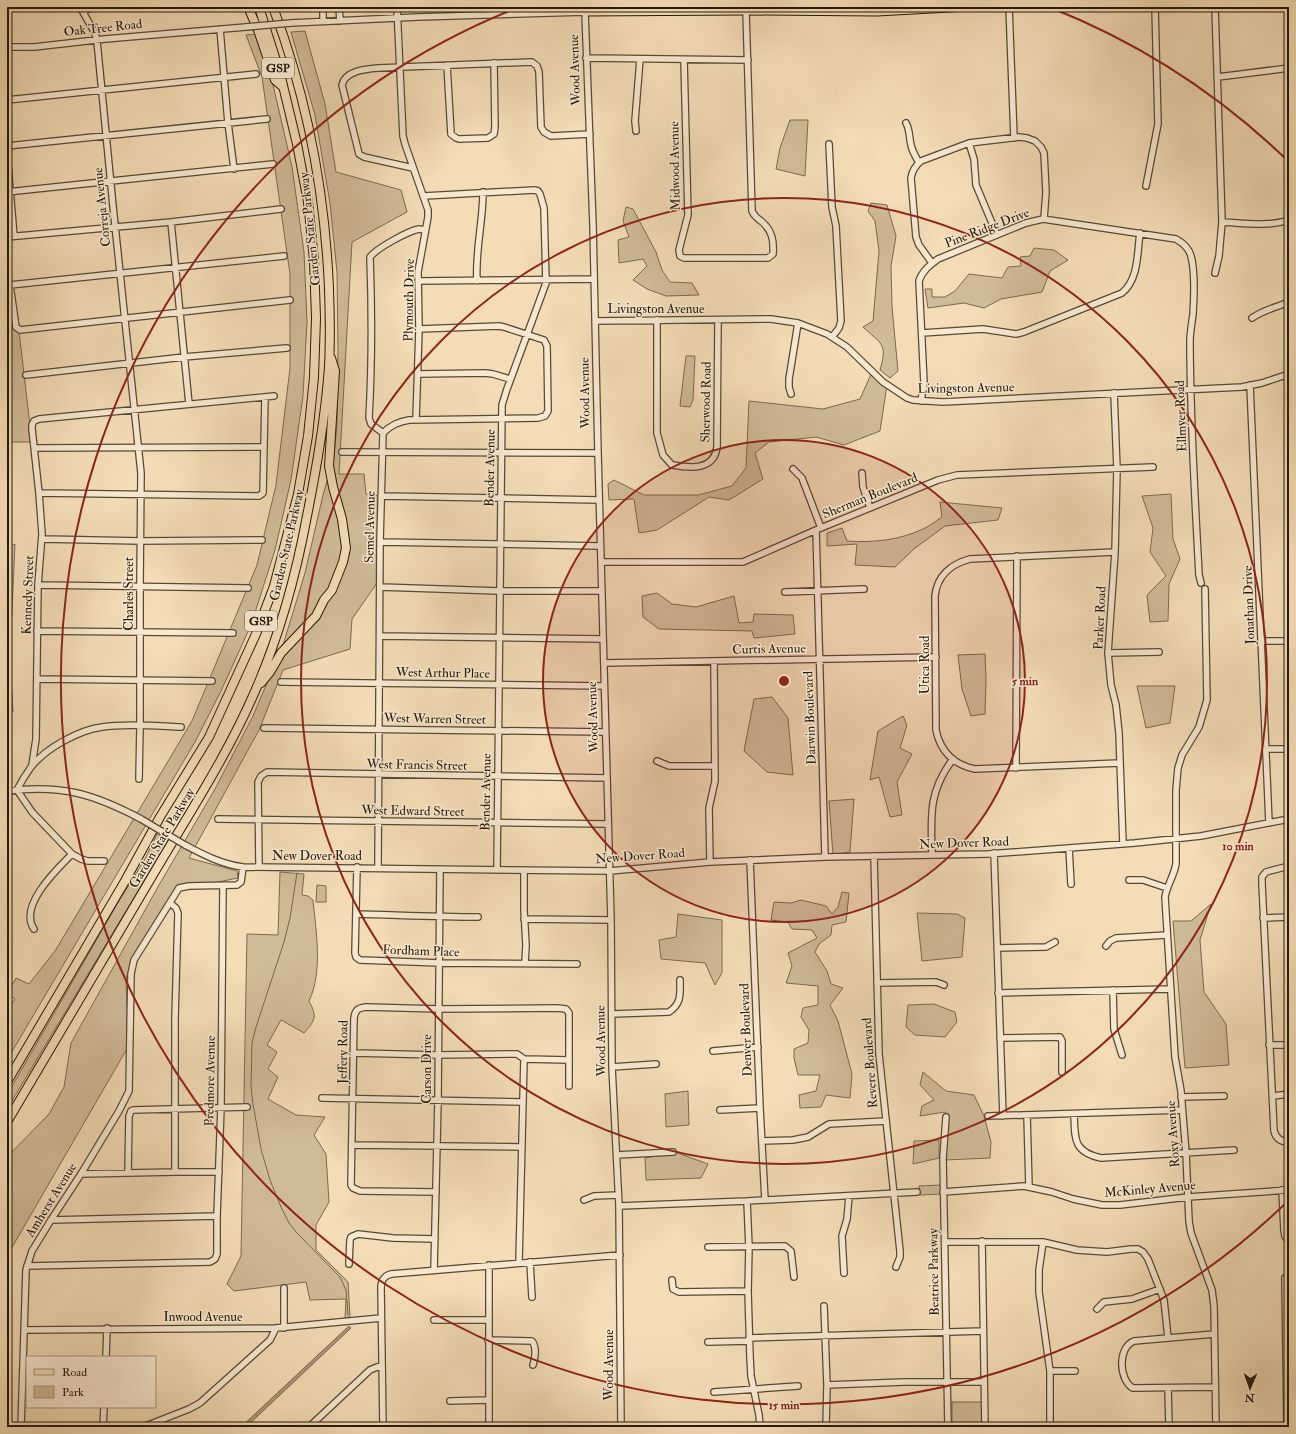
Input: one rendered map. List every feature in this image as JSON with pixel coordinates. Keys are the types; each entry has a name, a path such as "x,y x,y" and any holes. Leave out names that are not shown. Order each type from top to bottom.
{"highway":[{"path":"248,7 258,30 275,80 283,87"},
{"name":"Garden State Parkway","path":"7,1082 125,881 160,817 209,737 256,634 274,586 298,494 311,406 316,340 315,274 309,209 297,144 283,87 259,7"},
{"name":"Garden State Parkway","path":"7,1122 210,781 231,741 256,688 279,628 299,559 315,479 324,419 330,353 328,269 318,181 310,137 300,94 273,7"},
{"path":"256,688 270,672 281,653 316,616 324,600 332,590 343,562 346,548 342,518 333,487 329,466 335,371 330,353"}],"main road":[{"name":"Oak Tree Road","path":"585,10 877,12 968,7"}],"street":[{"path":"82,10 92,7"},
{"path":"323,7 323,22"},
{"path":"339,7 340,21"},
{"name":"Plymouth Drive","path":"397,7 403,136 428,210 418,272 419,329 416,420"},
{"path":"1009,7 1014,138"},
{"path":"1146,186 1158,124 1156,7"},
{"path":"1215,7 1222,222 1219,256 1215,273"},
{"name":"Correja Avenue","path":"82,10 95,33 134,409"},
{"name":"Oak Tree Road","path":"7,47 34,47 291,23 585,10"},
{"name":"Wood Avenue","path":"585,10 590,134 605,732 610,871 612,1067 619,1206 621,1427"},
{"path":"586,58 748,60 746,11"},
{"path":"220,29 228,123 234,169"},
{"path":"636,131 635,121 640,59"},
{"name":"Midwood Avenue","path":"684,60 688,215 679,250 680,256 684,258 768,258 772,254 772,237 768,228 753,214 752,206 748,60"},
{"path":"413,168 364,157 359,154 342,85 343,80 347,76 370,69 532,62 537,66 539,72 541,124 544,132 551,136 590,134"},
{"path":"447,65 450,134 459,139 488,138 495,130 494,64"},
{"path":"1218,77 1289,68"},
{"path":"7,100 256,74"},
{"path":"7,146 267,119"},
{"path":"906,123 910,133 910,145 919,163"},
{"path":"932,263 918,244 916,237 911,178 915,166 919,163 969,143 1027,138 1035,141 1041,147 1044,154 1046,192 1044,220"},
{"path":"969,143 974,158 976,185 997,235"},
{"path":"829,144 832,207 836,226 841,321 839,328 832,337"},
{"path":"7,154 9,192 14,236"},
{"path":"9,192 273,164"},
{"name":"Bender Avenue","path":"424,196 534,190 538,191 540,194 544,208 546,283 502,404 496,870"},
{"path":"477,281 476,264 483,210 483,192"},
{"path":"7,237 171,222 281,209"},
{"name":"Pine Ridge Drive","path":"921,401 924,383 919,280 932,263 938,259 1026,223 1044,220 1176,239 1183,243 1188,250"},
{"path":"1222,222 1269,224 1289,220"},
{"path":"171,222 189,404"},
{"path":"419,329 499,326 544,340 546,342 548,411 545,416 538,418 416,420 399,422 389,427 383,433 370,424 372,308 370,258 379,249 402,236 420,229 425,230"},
{"path":"922,333 983,329 1016,334 1122,293 1132,283 1135,273 1140,233"},
{"name":"Ellmyer Road","path":"1188,250 1191,257 1193,287 1193,314 1190,339 1191,389 1199,575 1201,583"},
{"path":"284,256 9,284 16,327 20,330 179,311 290,300"},
{"path":"418,281 594,279"},
{"path":"1252,318 1263,311 1289,302"},
{"name":"Livingston Avenue","path":"595,321 771,319 798,324 832,337 847,347 883,382 907,398 921,401 943,402 1250,385 1267,382 1289,374"},
{"name":"Sherwood Road","path":"657,320 657,427 663,455 672,465 703,466 708,464 716,455 717,447 718,320"},
{"path":"791,394 789,379 798,324"},
{"path":"26,375 184,357 287,348"},
{"path":"418,374 485,373 510,379"},
{"name":"Jonathan Drive","path":"1250,385 1269,823"},
{"name":"Parker Road","path":"1114,393 1117,469 1115,552 1108,653 1111,685 1116,705 1119,733 1123,844"},
{"path":"134,409 274,396"},
{"path":"39,493 262,495 265,397"},
{"name":"Kennedy Street","path":"32,765 36,739 38,585 42,539 32,425 34,421 39,419 134,409"},
{"name":"Charles Street","path":"134,409 140,448 142,495 139,779"},
{"name":"Semel Avenue","path":"378,868 380,542 383,433"},
{"path":"34,448 264,447"},
{"path":"342,452 598,453"},
{"name":"Sherman Boulevard","path":"601,562 743,562 938,480 957,475 1153,468"},
{"name":"Darwin Boulevard","path":"793,469 802,478 819,529 818,591 825,857"},
{"path":"862,473 863,486 870,508"},
{"path":"381,496 599,500"},
{"path":"42,539 141,541 262,540"},
{"path":"380,542 600,546"},
{"name":"Utica Road","path":"1115,552 970,559 954,565 942,577 936,589 935,596 936,730 940,744 946,752 965,767 975,769 1120,763"},
{"path":"1016,768 1017,556"},
{"path":"38,585 248,588"},
{"path":"380,587 499,591 602,591"},
{"path":"785,592 864,589"},
{"path":"1177,838 1176,790 1178,768 1182,755 1199,727 1207,700 1205,589"},
{"path":"37,631 232,633"},
{"path":"380,636 603,639"},
{"path":"1262,641 1289,641"},
{"path":"1108,653 1159,652"},
{"name":"Curtis Avenue","path":"604,663 936,657"},
{"path":"710,862 709,808 714,785 715,766 714,661"},
{"path":"37,679 212,681"},
{"name":"West Arthur Place","path":"281,682 604,686"},
{"path":"104,861 88,861 72,854 32,812 17,790 32,765 49,750 88,730 113,726 181,727"},
{"name":"West Warren Street","path":"264,728 605,732"},
{"path":"1266,749 1289,749"},
{"path":"932,855 932,803 940,780 953,759"},
{"path":"657,761 669,766 715,766"},
{"name":"West Francis Street","path":"260,820 258,784 261,776 267,772 607,778"},
{"name":"New Dover Road","path":"7,791 58,790 91,796 119,807 216,860 225,864 243,867 357,867 610,871 710,862 825,857 994,853 1123,844 1201,836 1289,819"},
{"name":"West Edward Street","path":"218,819 608,824"},
{"path":"259,866 260,820"},
{"name":"Roxy Avenue","path":"1177,838 1175,872 1165,897 1175,1057 1181,1097 1186,1153 1189,1221 1191,1233 1212,1290 1216,1427"},
{"path":"1069,848 1071,884"},
{"path":"994,853 1003,1116"},
{"path":"34,930 29,919 39,892 53,873 72,854"},
{"name":"Revere Boulevard","path":"874,856 879,1054 900,1251 900,1257 896,1267"},
{"name":"Denver Boulevard","path":"750,860 765,1200"},
{"path":"1289,866 1266,872 1262,877 1269,1045 1275,1136 1281,1141 1289,1142"},
{"path":"175,1172 175,1018 178,913 176,908 170,903 179,888 237,885 241,882 243,867"},
{"name":"Fordham Place","path":"357,867 355,953 356,957 360,960 440,963 577,964"},
{"name":"Carson Drive","path":"434,1270 438,1101 440,869"},
{"path":"524,870 525,963"},
{"path":"1129,880 1143,880 1168,888"},
{"name":"Predmore Avenue","path":"27,1266 199,1262 213,1261 217,1254 221,1107 224,886"},
{"name":"Amherst Avenue","path":"21,1427 27,1266 32,1251 81,1174 129,1091 132,968 134,960 170,903"},
{"path":"356,914 478,917"},
{"path":"1263,918 1289,917"},
{"path":"524,919 611,920"},
{"path":"1106,946 1110,941 1116,938 1167,935"},
{"path":"997,948 1046,947 1054,942"},
{"path":"612,1014 669,1012 678,1003 680,997 680,980"},
{"path":"877,983 936,982 944,985"},
{"path":"998,993 1171,989"},
{"path":"1113,990 1114,1029 1122,1055"},
{"name":"Jeffery Road","path":"436,1192 360,1190 353,1188 350,1181 356,1011 360,1008 566,1009 569,1013 570,1060"},
{"path":"1000,1038 1060,1038 1062,1041 1062,1072"},
{"path":"1269,1045 1289,1044"},
{"path":"713,1051 758,1047"},
{"path":"354,1054 517,1054 524,1059 570,1060 569,1086"},
{"path":"519,1262 524,1059"},
{"path":"612,1067 656,1064"},
{"path":"1273,1096 1289,1094"},
{"path":"1181,1097 1224,1096"},
{"path":"322,1098 523,1102"},
{"path":"128,1173 129,1116 131,1111 136,1109 247,1107"},
{"path":"720,1110 760,1108"},
{"path":"988,1116 1182,1110"},
{"path":"1074,1114 1075,1136 1078,1145 1083,1151 1091,1156 1101,1158 1234,1150"},
{"path":"1027,1115 1029,1187"},
{"name":"Beatrice Parkway","path":"946,1117 943,1158 948,1427"},
{"path":"762,1141 793,1140 808,1137 829,1124 886,1121"},
{"path":"352,1145 522,1147"},
{"path":"617,1155 673,1152"},
{"path":"81,1174 219,1172"},
{"name":"McKinley Avenue","path":"944,1192 1024,1186 1102,1205 1120,1205 1188,1197 1289,1190"},
{"path":"1282,1190 1284,1230 1285,1236 1289,1242"},
{"path":"619,1206 917,1192"},
{"path":"584,1200 594,1196 618,1195"},
{"path":"844,1273 842,1236 847,1219 848,1196"},
{"path":"747,1201 751,1376 760,1427"},
{"path":"51,1220 217,1216"},
{"path":"349,1264 350,1240 354,1235 364,1234 393,1238 435,1239"},
{"path":"945,1242 1043,1242 1092,1252 1138,1249 1143,1252 1148,1259 1164,1300 1168,1338"},
{"path":"982,1242 985,1427"},
{"path":"1043,1242 1039,1270 1039,1292 1050,1371 1050,1427"},
{"path":"708,1247 785,1246 791,1251 794,1277"},
{"path":"383,1427 381,1288 384,1278 391,1274 519,1262 620,1255"},
{"path":"530,1262 532,1297"},
{"path":"489,1265 489,1427"},
{"path":"1285,1278 1287,1331 1287,1427"},
{"path":"672,1280 672,1289 679,1292 748,1291"},
{"path":"284,1288 284,1328"},
{"path":"1097,1309 1104,1302 1132,1299 1160,1290"},
{"path":"824,1306 827,1385 826,1427"},
{"name":"Inwood Avenue","path":"24,1330 107,1328 284,1328 381,1318"},
{"path":"434,1320 488,1320"},
{"path":"106,1356 107,1328"},
{"path":"143,1427 190,1409 200,1403 270,1340 276,1328"},
{"path":"708,1342 825,1336 983,1331"},
{"path":"1214,1334 1131,1342 1126,1346 1122,1356 1124,1379 1130,1386 1137,1389 1215,1387"},
{"path":"488,1340 532,1341 535,1344 535,1358 533,1366"},
{"path":"309,1427 370,1370 382,1365"},
{"path":"1050,1371 1075,1371"},
{"path":"827,1385 984,1382"},
{"path":"714,1392 798,1386"},
{"path":"1168,1388 1169,1427"},
{"path":"450,1401 489,1400"},
{"path":"103,1427 104,1408"}],"green space":[{"path":"305,31 325,104 336,172 401,190 407,212 352,242 339,474 364,474 366,494 380,496 379,580 352,619 350,649 283,670 259,730 189,858 237,871 238,878 178,890 136,952 126,978 128,1047 7,1256 7,1157 49,1114 64,1087 71,1043 159,885 215,789 253,716 283,645 305,573 323,495 334,457 337,423 337,272 330,203 315,115 291,32"},
{"path":"258,34 274,89 292,167 304,252 307,322 303,396 291,480 275,550 251,625 221,691 195,742 7,1060 7,1011 15,999 7,994 16,978 29,984 55,951 192,721 257,565 276,485 290,368 290,274 262,77 246,35"},
{"path":"790,120 808,120 805,176 776,169 780,148"},
{"path":"871,203 887,205 896,236 891,266 892,307 898,371 890,378 880,370 883,354 881,345 863,327 873,321 879,251 875,221 868,211"},
{"path":"626,207 633,209 656,252 662,270 670,282 692,283 699,295 666,296 647,289 633,280 647,266 643,259 619,263 618,240 629,237 623,221"},
{"path":"1034,248 1054,250 1068,260 1050,271 1042,292 1001,299 984,308 964,303 928,308 925,289 932,289 932,297 945,297 955,291 969,274 1002,278 1008,267 1021,266 1020,257 1030,256"},
{"path":"16,306 32,442 10,442 8,476 7,307"},
{"path":"686,356 695,356 693,400 690,407 680,406"},
{"path":"872,372 887,385 880,431 844,445 816,437 769,442 755,453 763,479 729,500 709,497 657,530 639,533 634,499 609,500 608,484 614,480 644,495 698,495 732,486 746,468 749,401 823,409 860,399"},
{"path":"1171,494 1173,539 1180,559 1169,584 1168,621 1150,622 1147,595 1166,576 1150,552 1153,528 1142,496"},
{"path":"940,502 1002,508 998,520 945,526 914,549 895,567 855,565 857,544 827,546 827,533 842,528 847,541 867,542 886,540 914,533 942,517"},
{"path":"15,544 11,632 7,639 7,547"},
{"path":"657,593 672,604 696,607 734,596 739,623 753,622 754,614 793,615 795,634 754,638 752,631 659,629 643,617 642,596"},
{"path":"985,654 985,714 971,716 962,689 958,655"},
{"path":"7,662 11,676 13,712 7,714"},
{"path":"1137,686 1175,686 1170,723 1146,728"},
{"path":"772,697 788,718 793,775 767,772 744,751 754,699"},
{"path":"903,716 907,725 900,748 912,754 897,782 902,815 890,817 879,777 870,780 878,731"},
{"path":"854,799 850,852 833,855 829,801"},
{"path":"157,834 168,841 7,1109 7,1095 119,901 145,859"},
{"path":"280,872 304,874 302,895 308,896 313,900 317,938 317,964 316,977 309,1001 314,1014 311,1025 304,1033 281,1020 267,1045 277,1052 268,1069 278,1077 268,1099 296,1115 325,1117 314,1135 326,1154 329,1202 316,1225 316,1250 348,1282 350,1317 345,1318 346,1299 310,1300 306,1282 234,1291 227,1284 241,1256 247,934 278,935"},
{"path":"317,885 326,886 326,902 316,902"},
{"path":"842,892 849,893 846,922 832,925 831,935 819,944 815,952 827,971 831,984 843,988 830,1005 838,1021 852,1074 850,1098 826,1095 821,1107 800,1108 799,1095 816,1091 820,1075 798,1075 794,1058 794,1049 808,1043 809,1030 801,1017 803,1008 818,1005 818,986 786,983 792,966 788,953 817,938 812,930 792,929 788,922 771,920 774,902 791,903 801,900 826,906 832,914 838,907"},
{"path":"1211,904 1200,940 1204,992 1226,1024 1229,1065 1185,1068 1173,921 1191,921"},
{"path":"917,913 957,914 965,918 962,957 922,961"},
{"path":"678,914 722,920 722,973 715,985 705,963 661,959 659,940 676,937"},
{"path":"934,1004 955,1012 957,1022 945,1037 915,1035 906,1027 908,1005"},
{"path":"923,1072 946,1091 974,1095 984,1116 991,1142 990,1158 945,1160 948,1116 945,1112 920,1116 922,1106 934,1100 920,1085"},
{"path":"688,1091 689,1125 666,1127 665,1094"},
{"path":"939,1140 939,1158 913,1164 914,1141"},
{"path":"675,1152 708,1164 701,1178 646,1180 645,1158"},
{"path":"941,1185 942,1194 920,1195 919,1186"},
{"path":"952,1402 983,1402 983,1427 952,1427"}],"shaded area":[{"path":"349,1326 351,1328 246,1427 241,1427"}],"waterway":[{"path":"297,873 290,918 284,942 252,1043 251,1087 261,1149 270,1180 281,1207 289,1223 296,1232 340,1277 346,1290 348,1315"}]}
